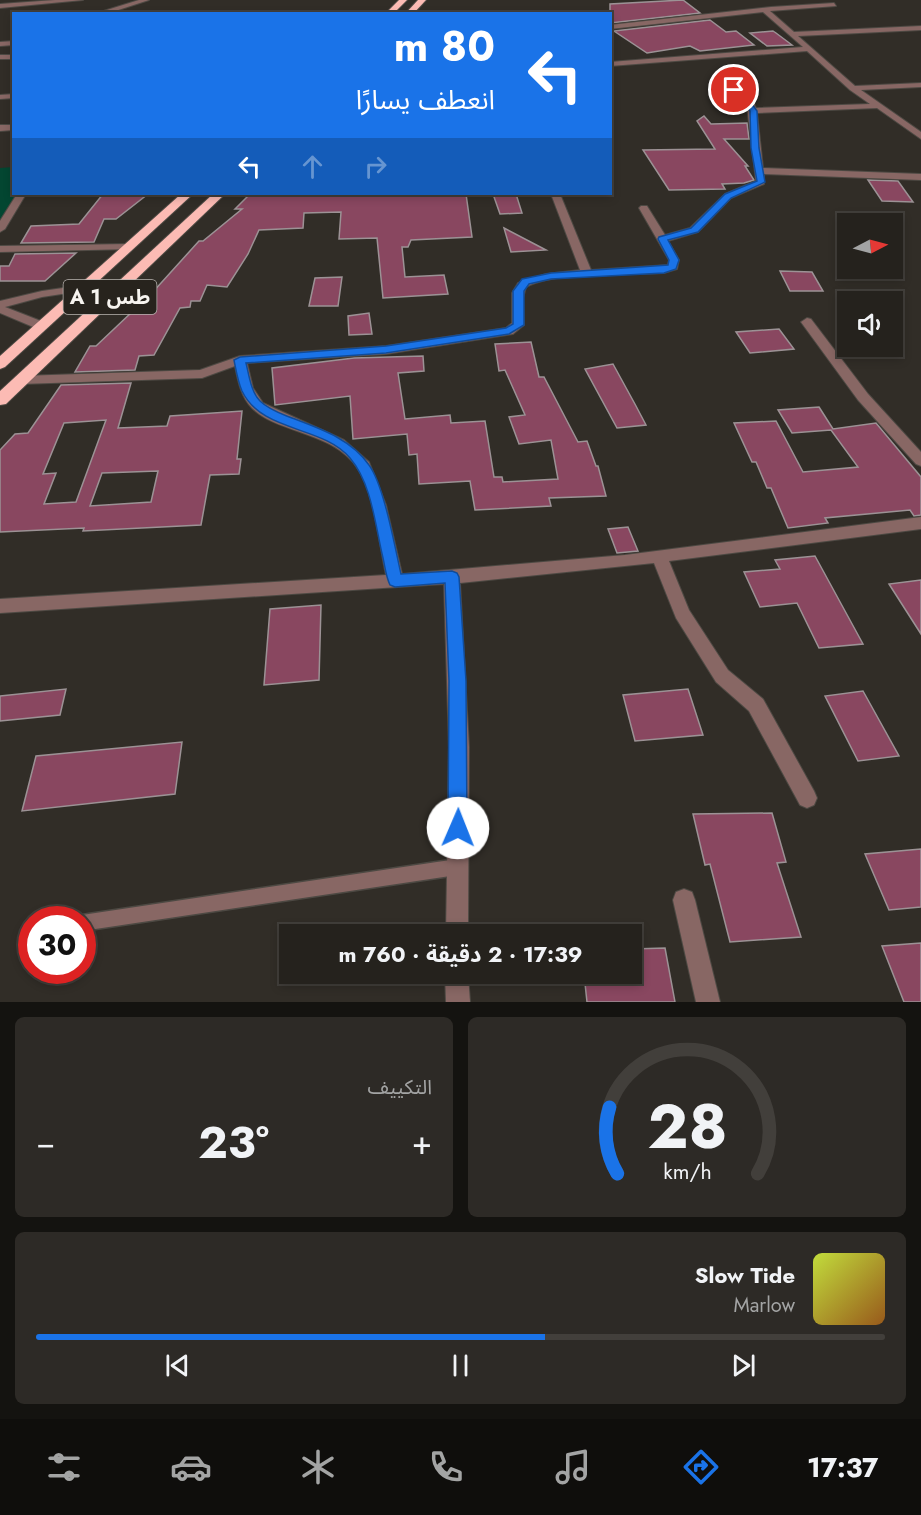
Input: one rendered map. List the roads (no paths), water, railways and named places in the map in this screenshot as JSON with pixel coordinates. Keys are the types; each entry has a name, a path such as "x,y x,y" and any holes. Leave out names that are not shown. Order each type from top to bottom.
{"highway":[{"path":"390,12 403,0"},
{"path":"410,12 422,0"},
{"name":"A 1 طس","path":"0,364 186,195"},
{"name":"A 1 طس","path":"0,400 218,195"}],"street":[{"path":"0,6 80,0"},
{"path":"104,12 146,0"},
{"path":"612,27 834,5"},
{"path":"765,10 853,88 921,136"},
{"path":"723,15 774,17"},
{"path":"792,34 921,28"},
{"path":"612,64 808,49"},
{"path":"662,239 694,230 728,196 759,184 762,179 755,148 753,111 746,100 717,79"},
{"path":"853,88 921,85"},
{"path":"753,111 877,106"},
{"path":"759,171 921,177"},
{"path":"0,229 20,195"},
{"path":"555,195 587,274"},
{"path":"21,380 202,374 240,360 386,350 509,331 518,325 519,291 526,282 551,276 669,269 675,264 644,208"},
{"path":"0,249 129,247"},
{"path":"0,307 42,294 84,288"},
{"path":"0,307 42,326"},
{"path":"807,322 863,397 921,461"},
{"path":"240,360 247,390 255,404 270,414 328,437 351,452 365,468 376,499 395,581"},
{"path":"0,606 452,577 659,556 921,523"},
{"path":"659,556 682,613 722,676 756,705 807,798"},
{"path":"452,577 459,747 457,924"},
{"path":"684,900 708,1002"},
{"path":"457,984 458,1002"}],"lane":[{"path":"96,921 457,867"}]}
